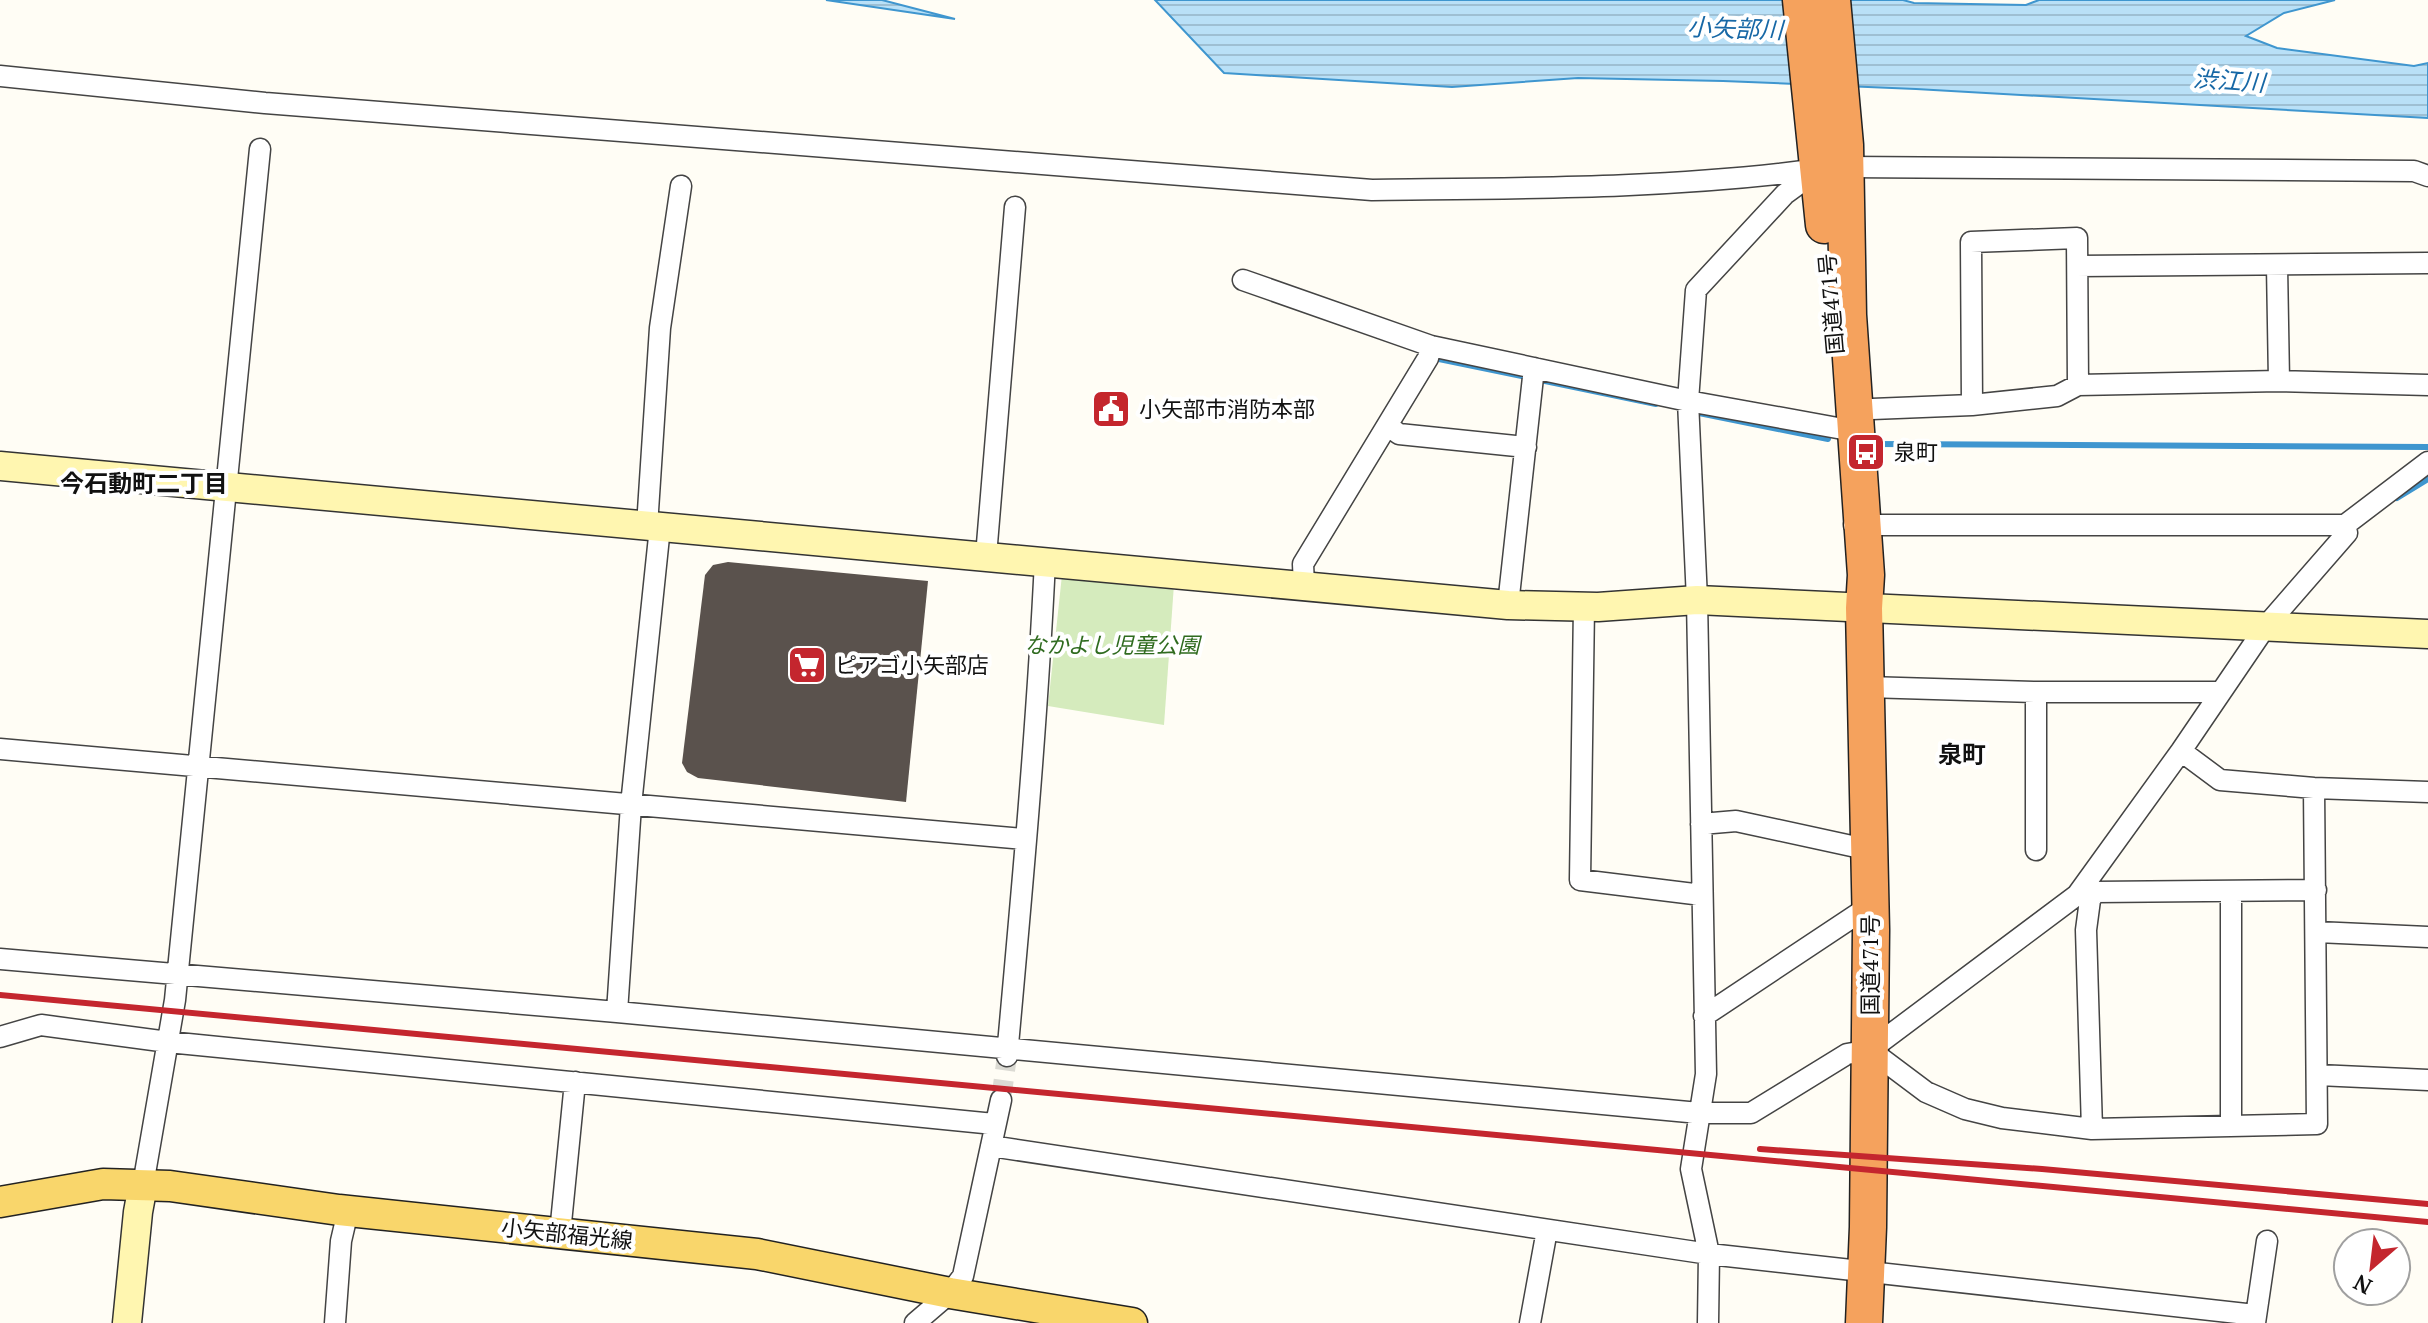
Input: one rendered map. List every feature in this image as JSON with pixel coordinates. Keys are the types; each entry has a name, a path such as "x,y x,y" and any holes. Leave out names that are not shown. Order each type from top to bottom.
{"highway":[{"name":"国道471号","path":"1801,0 1831,157"},
{"name":"国道471号","path":"1832,0 1831,157 1856,525 1855,574 1864,608 1867,687 1871,905 1864,1323"}],"main road":[{"name":"小矢部福光線","path":"0,1202 103,1184 182,1187 348,1211 757,1254 950,1293 1132,1323"}],"street":[{"path":"0,76 265,103 1372,190 1746,179 1831,157 2414,171 2428,176"},
{"path":"127,1323 137,1222 168,1042 176,976 260,149"},
{"path":"1708,1323 1709,1254 1691,1169 1706,1074 1697,600 1688,401 1696,290 1785,194 1831,157"},
{"path":"617,1012 654,526 660,328 681,186"},
{"path":"986,556 1015,207"},
{"path":"1972,405 1971,242 2077,238 2078,385"},
{"path":"2078,266 2428,263"},
{"path":"2277,266 2279,381"},
{"path":"1243,280 1431,346 1688,401 1847,420 2057,396 2078,385 2279,381 2428,385"},
{"path":"1304,585 1303,564 1428,358 1431,346"},
{"path":"1508,605 1534,368"},
{"path":"1388,426 1399,434 1526,447"},
{"path":"1856,525 2345,525 2428,462"},
{"path":"0,466 1508,605 1584,606 1697,600 2428,634"},
{"path":"0,959 617,1012 1007,1052 1699,1113 1751,1113 1847,1054 1870,1050 2077,895 2266,626 2347,533 2345,525"},
{"path":"1007,1052 1024,839 1038,713 1045,561"},
{"path":"1584,606 1580,880 1702,895"},
{"path":"1867,687 2036,692 2221,692"},
{"path":"2036,692 2036,850"},
{"path":"0,749 1024,839"},
{"path":"2181,751 2220,780 2314,788 2428,792"},
{"path":"1870,1050 1926,1092 1965,1109 2002,1118 2092,1129 2317,1124 2314,788"},
{"path":"1701,824 1736,821 1870,850"},
{"path":"2092,1129 2086,930 2090,900 2095,892 2316,890"},
{"path":"2231,891 2231,1126"},
{"path":"1704,1016 1871,905"},
{"path":"2317,932 2428,937"},
{"path":"0,1037 41,1025 168,1042 994,1124"},
{"path":"2318,1075 2428,1080"},
{"path":"560,1233 575,1082"},
{"path":"915,1323 950,1293 963,1276 1001,1100"},
{"path":"991,1146 1709,1254 2255,1319 2267,1241"},
{"path":"335,1323 341,1241 348,1211"},
{"path":"1530,1323 1547,1230"}],"green space":[{"name":"なかよし児童公園","path":"1062,575 1174,584 1164,725 1048,706"}],"water":[{"path":"826,0 882,0 955,19"},
{"path":"1155,0 1903,0 1914,3 2026,5 2039,0 2335,0 2284,13 2246,36 2277,48 2414,66 2428,63 2428,118 1723,81 1578,78 1452,87 1224,73"}],"building":[{"name":"ピアゴ小矢部店","path":"728,562 928,581 906,802 698,778 687,772 682,763 705,575 713,565"}],"waterway":[{"path":"1439,359 1656,404"},
{"path":"1699,413 1828,439"},
{"path":"1872,444 2428,447"},
{"path":"2397,498 2428,479"}],"tunnel":[{"path":"1001,1100 1007,1056"}],"railway":[{"path":"0,995 2428,1222"},
{"path":"1760,1149 2042,1169 2428,1204"}],"place":[{"name":"小矢部市消防本部","path":"1111,409"},
{"name":"泉町","path":"1866,452"},
{"name":"ピアゴ小矢部店","path":"807,665"}],"district":[{"name":"今石動町二丁目","path":"144,484"},
{"name":"泉町","path":"1962,755"}],"water label":[{"name":"小矢部川","path":"1735,29"},
{"name":"渋江川","path":"2229,81"}]}
